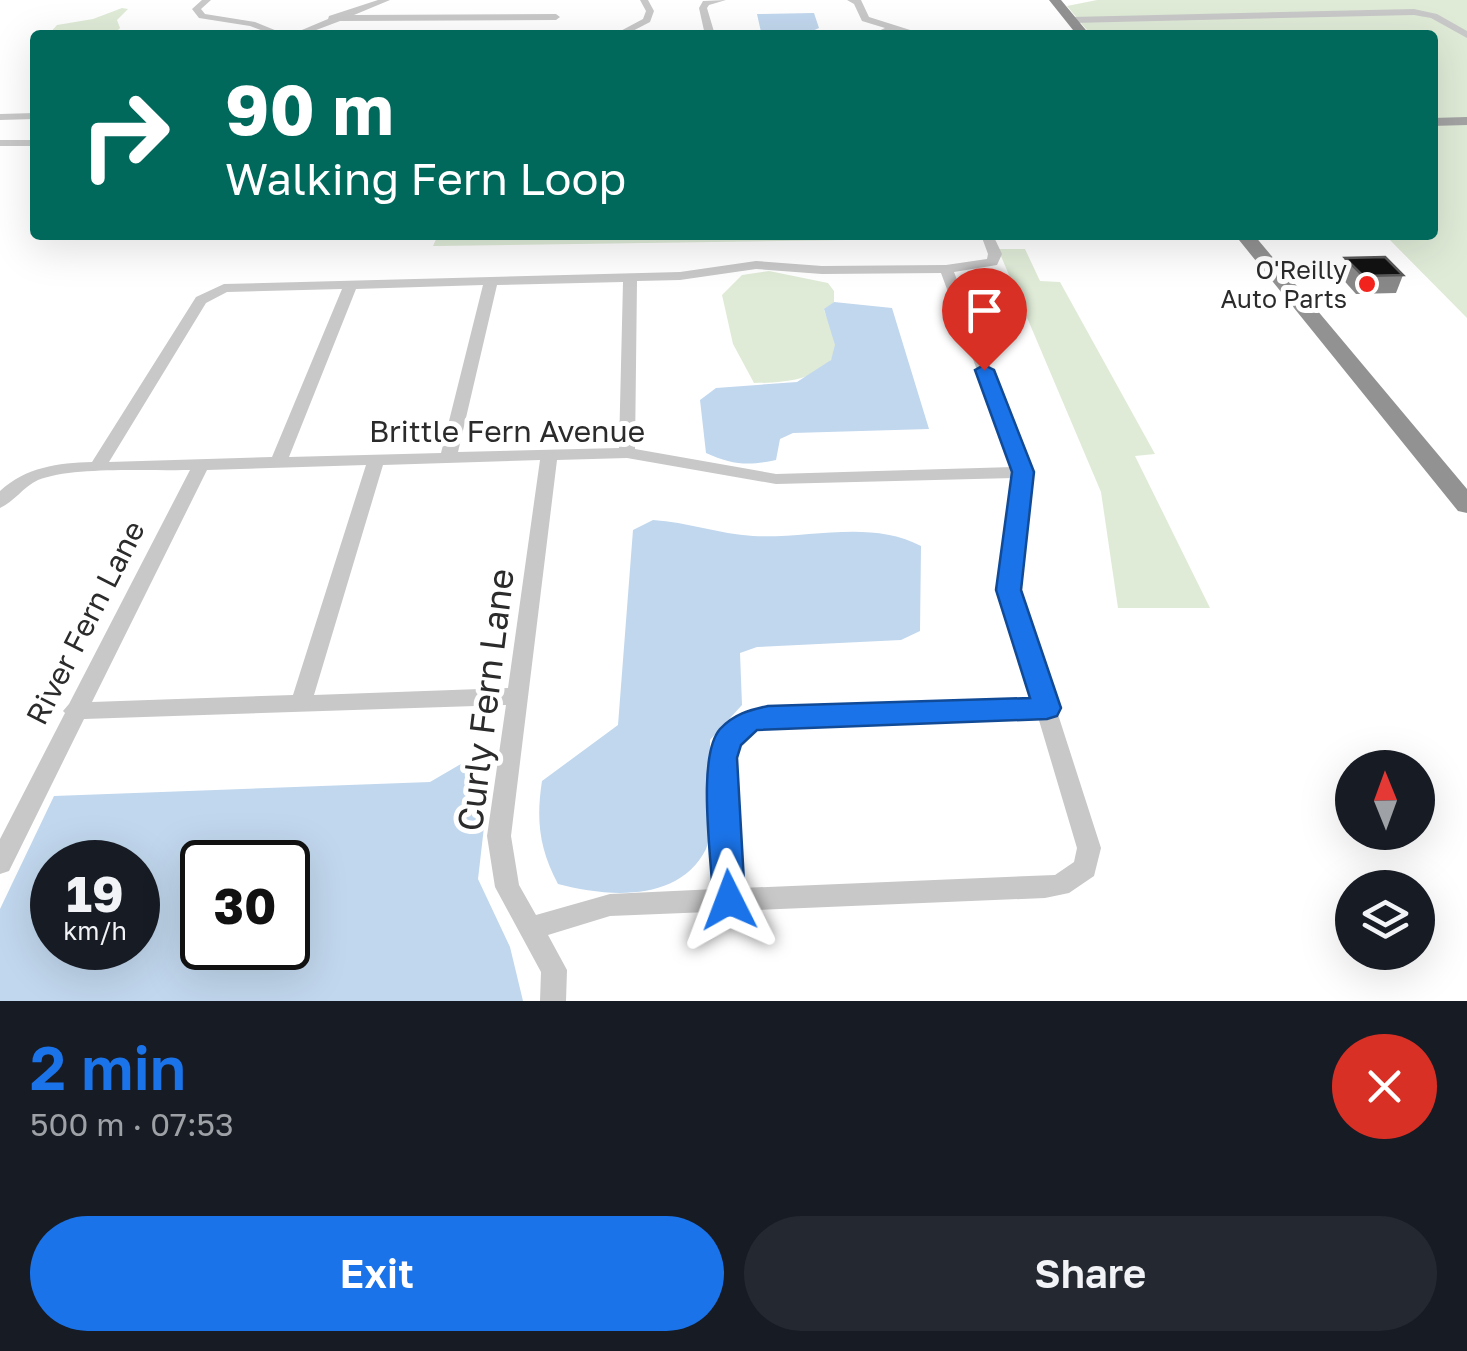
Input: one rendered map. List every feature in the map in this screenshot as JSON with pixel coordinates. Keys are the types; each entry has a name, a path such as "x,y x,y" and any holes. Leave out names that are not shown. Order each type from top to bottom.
{"highway":[{"path":"1043,0 1072,28"},
{"path":"1054,0 1072,28"},
{"path":"1248,240 1467,505"}],"main road":[{"path":"1438,122 1467,122"}],"street":[{"path":"208,0 196,9 202,16 269,30"},
{"path":"299,30 335,19 374,0"},
{"path":"307,30 386,0"},
{"path":"632,30 646,20 650,11 644,0"},
{"path":"709,30 703,8 706,3 722,0"},
{"path":"851,0 858,2 867,20 902,30"},
{"path":"1072,28 1414,12 1434,16 1467,35"},
{"path":"335,19 556,17"},
{"path":"889,30 894,28"},
{"path":"0,118 30,116"},
{"path":"0,143 30,142"},
{"path":"97,468 206,295 234,286 630,277 703,274 772,264 822,270 946,269 992,262 995,254 988,240"},
{"path":"530,928 610,905 1045,888 1076,877 1085,868 1089,848 1008,590 1023,472 946,269"},
{"path":"627,453 630,277"},
{"path":"448,458 491,280"},
{"path":"278,462 351,284"},
{"name":"Brittle Fern Avenue","path":"0,502 18,483 37,474 201,464 627,453 776,479 1023,472"},
{"name":"Curly Fern Lane","path":"550,455 500,856 508,887 554,970 553,1001"},
{"path":"301,702 376,460"},
{"name":"River Fern Lane","path":"0,863 201,464"},
{"path":"74,711 519,696"},
{"path":"729,900 722,758 728,739 749,721 768,717 1047,708"}],"green space":[{"path":"1097,0 1467,0 1467,120 1438,120 1438,30 1087,30 1067,6"},
{"path":"128,9 117,20 118,30 52,30 57,25"},
{"path":"1467,123 1467,318 1390,240 1438,240 1438,124"},
{"path":"436,240 846,240 433,246"},
{"path":"998,249 1025,249 1040,281 1060,282 1155,454 1135,456 1210,608 1118,608 1101,492"},
{"path":"769,271 828,283 834,291 834,302 824,310 835,348 831,359 814,374 789,381 754,383 733,344 722,295 742,275"}],"water":[{"path":"814,13 819,28 761,30 757,14"},
{"path":"834,302 892,308 929,429 793,433 780,439 776,460 757,463 732,462 706,453 700,400 716,388 797,382 831,360 835,345 824,309"},
{"path":"653,520 753,536 881,533 921,546 920,631 901,640 757,647 740,653 742,705 710,740 708,841 694,867 678,879 640,892 598,892 558,884 541,834 542,781 618,725 633,530"},
{"path":"466,761 487,801 478,879 510,947 523,1001 0,1001 0,909 30,846 30,970 160,970 160,840 33,840 54,796 430,782"}],"building":[{"path":"1385,257 1403,275 1363,276 1345,258"}],"place":[{"name":"O'Reilly Auto Parts","path":"1367,284"}],"route":[{"path":"729,900 722,758 728,739 749,721 768,717 1047,708 1008,590 1023,472 984,370"}]}
